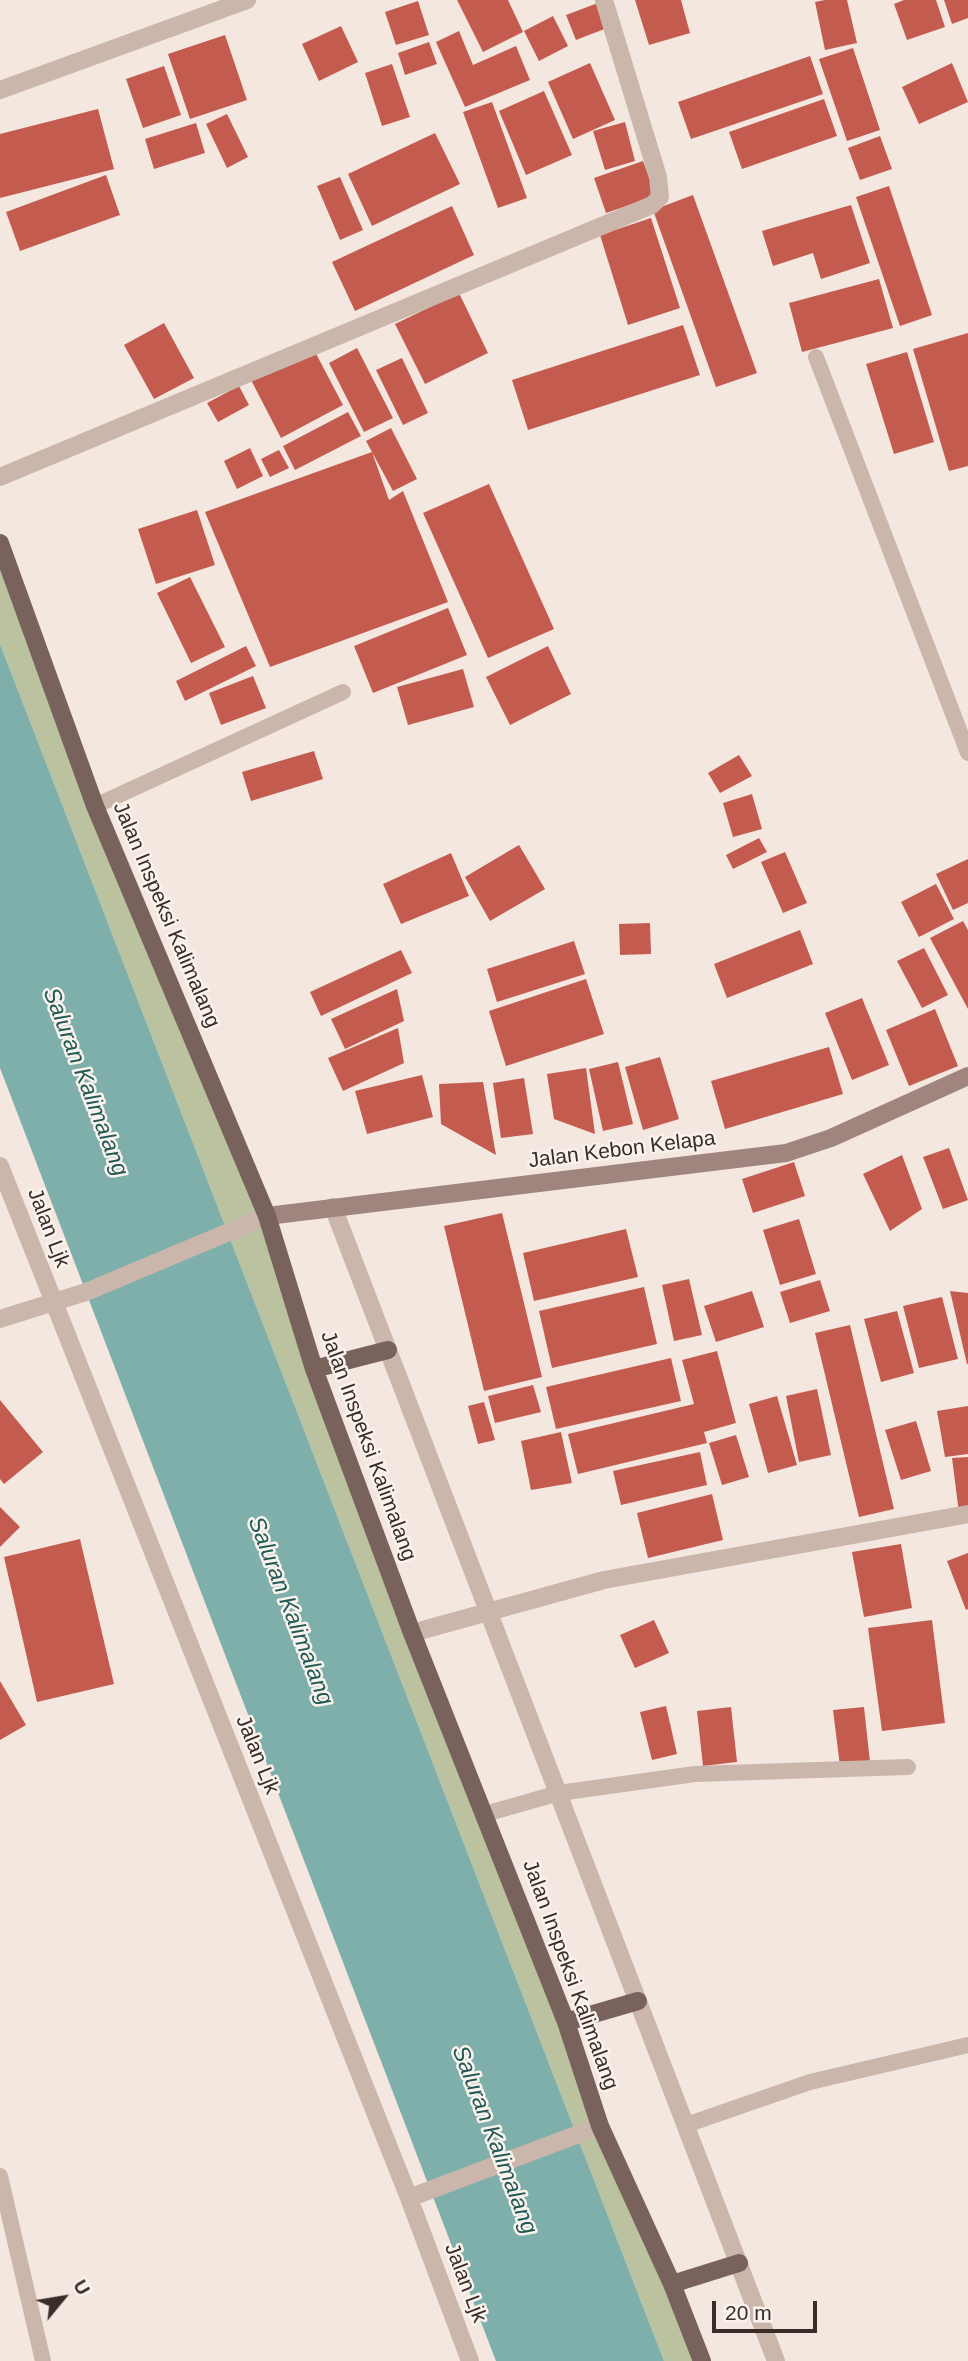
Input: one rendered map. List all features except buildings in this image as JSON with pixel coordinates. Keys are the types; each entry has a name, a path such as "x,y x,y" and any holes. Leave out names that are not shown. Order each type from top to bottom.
{"main road":[{"name":"Jalan Inspeksi Kalimalang","path":"0,543 95,806 267,1216 314,1369 412,1633 566,2022 593,2130 672,2284 702,2361"},
{"path":"314,1369 388,1350"},
{"path":"566,2022 638,2001"},
{"path":"672,2284 738,2263"}],"street":[{"path":"0,90 247,0"},
{"path":"0,477 652,205 660,197 658,177 604,0"},
{"name":"Jalan Kebon Kelapa","path":"267,1216 786,1153 831,1138 968,1076"},
{"name":"Jalan Ljk","path":"0,1166 418,2195 470,2361"},
{"path":"333,1207 776,2361"},
{"path":"0,1319 86,1292 267,1216"},
{"path":"412,1633 604,1580 968,1514"},
{"path":"418,2195 593,2130"}],"lane":[{"path":"816,357 968,753"},
{"path":"95,806 344,692"},
{"path":"485,1814 559,1793 695,1774 908,1766"},
{"path":"686,2125 810,2082 968,2045"},
{"path":"0,2176 43,2361"}],"green space":[{"path":"0,543 267,1216 412,1633 702,2361 664,2361 0,644"}],"water":[{"name":"Saluran Kalimalang","path":"0,644 664,2361 496,2361 0,1068"}]}
